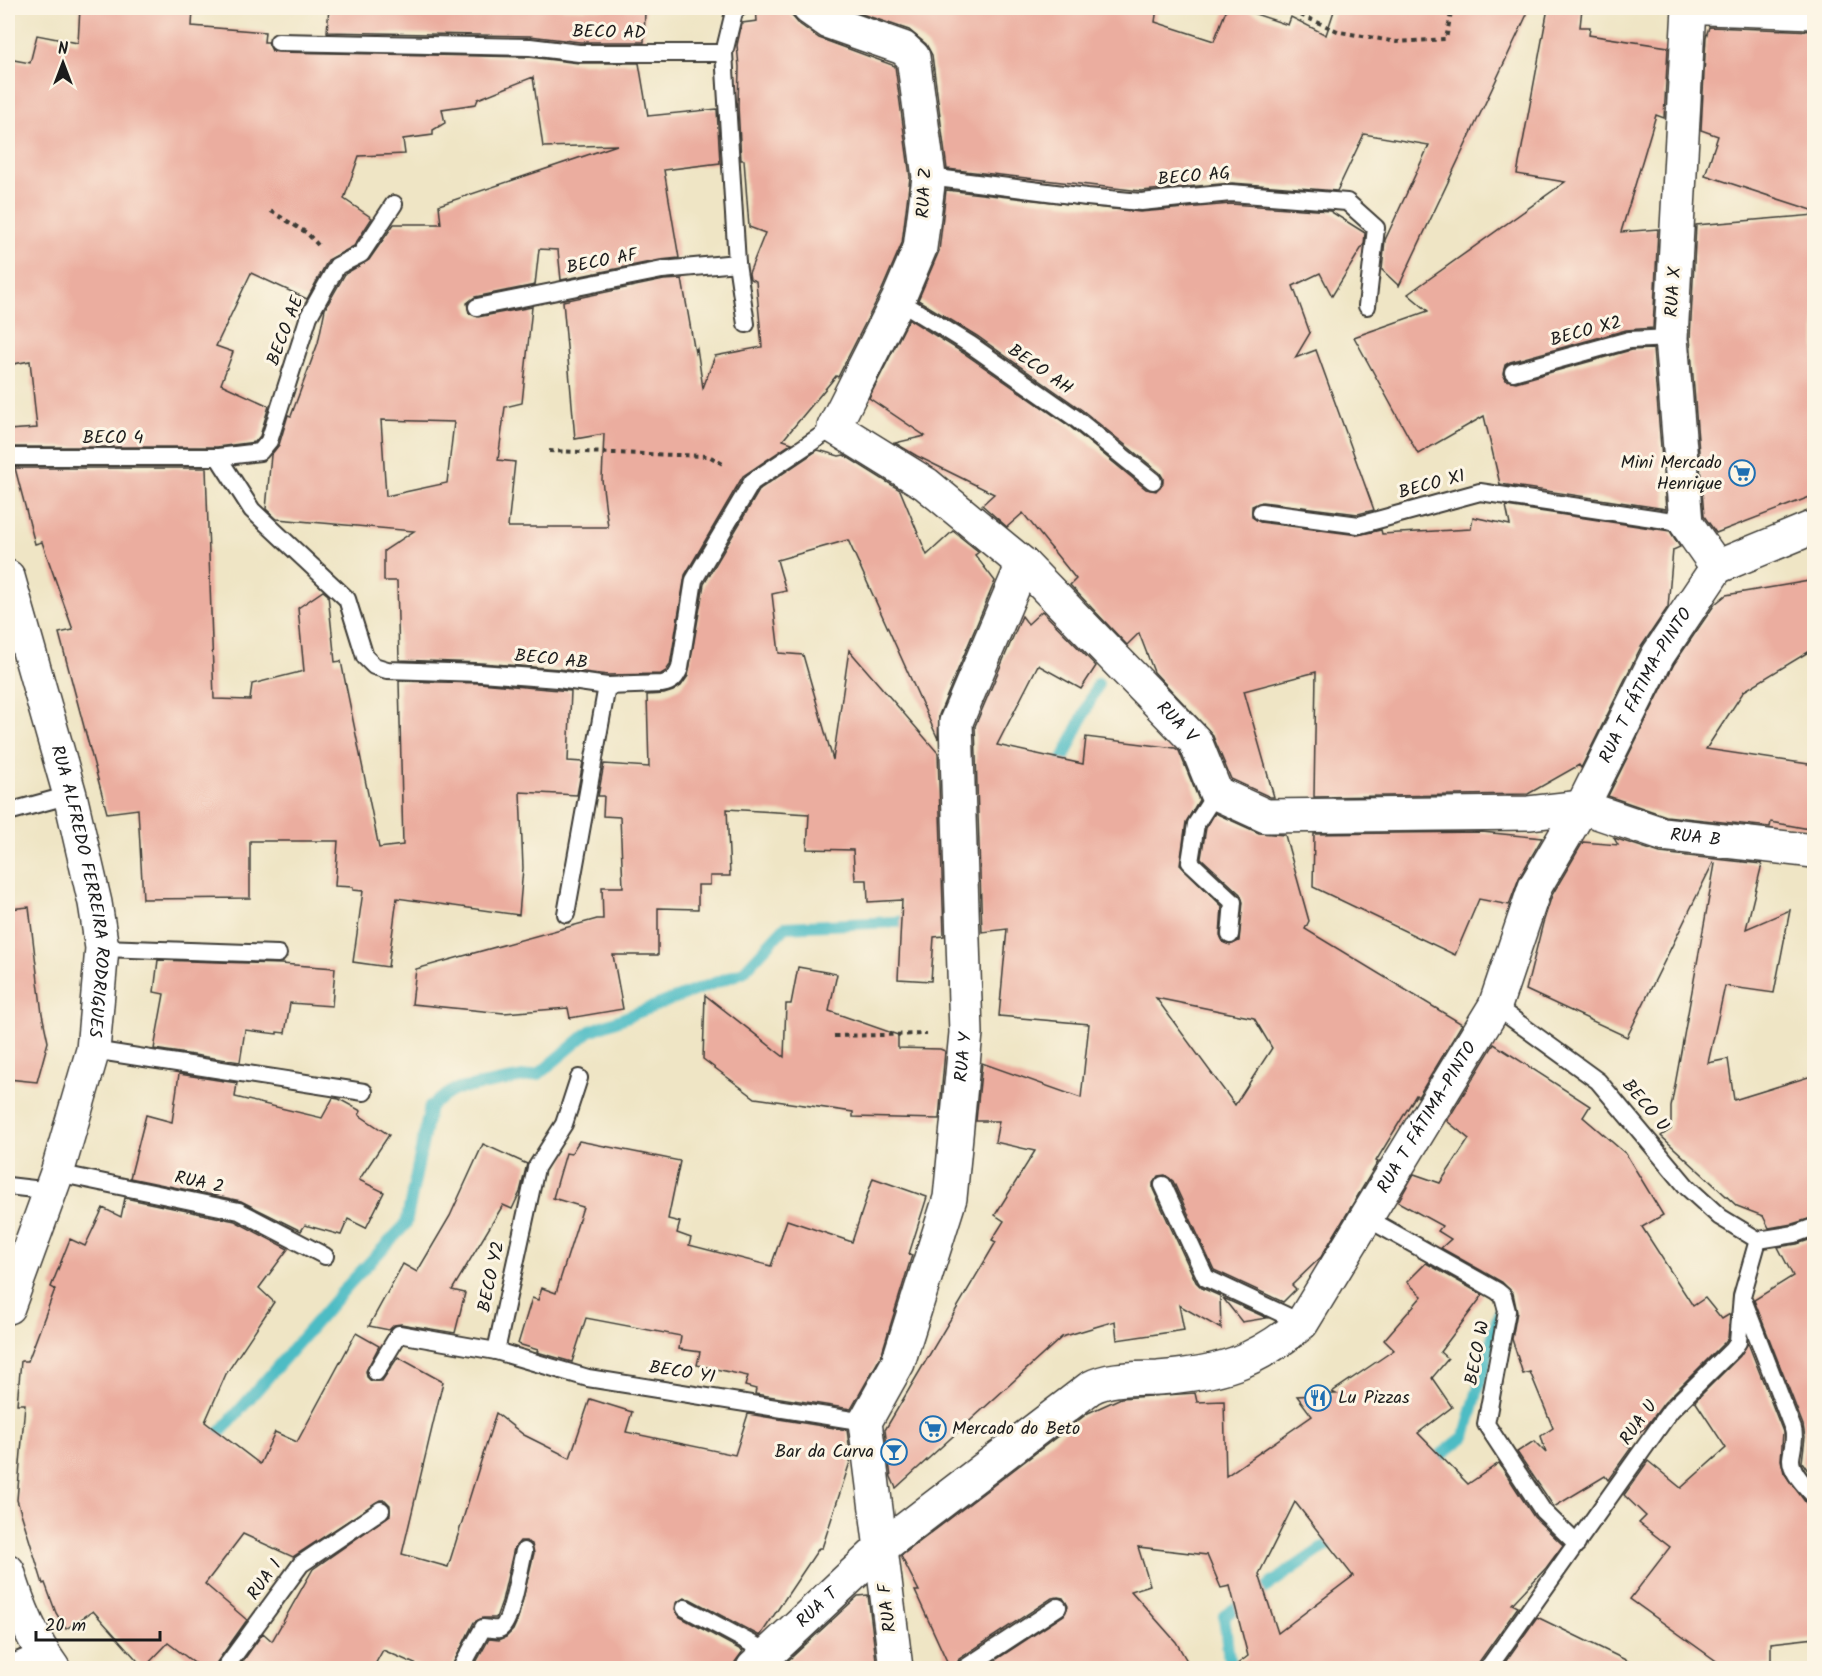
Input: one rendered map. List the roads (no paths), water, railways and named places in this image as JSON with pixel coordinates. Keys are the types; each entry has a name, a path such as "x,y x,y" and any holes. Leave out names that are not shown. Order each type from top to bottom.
{"street":[{"name":"RUA Z","path":"809,8 829,22 903,48 914,57 928,177 920,248 898,300 834,427"},
{"name":"RUA X","path":"1686,523 1671,338 1689,8"},
{"path":"1706,8 1815,12"},
{"name":"RUA V","path":"834,427 926,484 1023,564 1195,741 1216,793"},
{"path":"1686,523 1718,567 1815,527"},
{"name":"RUA Y","path":"865,1422 898,1363 950,1198 966,1033 956,722 1023,564"},
{"name":"RUA T FÁTIMA-PINTO","path":"881,1548 1097,1384 1106,1381 1194,1375 1233,1366 1279,1342 1302,1323 1495,1006 1535,887 1582,807 1658,655 1718,567"},
{"name":"RUA ALFREDO FERREIRA RODRIGUES","path":"8,577 70,795 95,903 102,948 93,1050 54,1182 8,1307"},
{"path":"1216,793 1266,816 1529,813 1582,807"},
{"name":"RUA B","path":"1582,807 1662,834 1815,851"},
{"path":"865,1422 881,1548"},
{"name":"RUA T","path":"761,1660 881,1548"},
{"name":"RUA F","path":"881,1548 896,1668"},
{"path":"8,1571 15,1595 45,1662"}],"lane":[{"path":"738,8 734,12 724,53 737,263 746,324"},
{"name":"BECO AD","path":"278,42 530,48 579,53 724,53"},
{"name":"BECO AG","path":"928,177 1087,197 1141,201 1231,192 1347,201 1376,228 1366,306"},
{"name":"BECO AE","path":"218,457 253,454 266,447 309,316 337,266 361,254 394,204"},
{"name":"BECO AF","path":"477,307 662,270 737,263"},
{"name":"BECO AH","path":"898,300 971,345 1075,418 1153,481"},
{"name":"BECO X2","path":"1513,372 1629,340 1671,338"},
{"name":"BECO AB","path":"218,457 252,510 347,599 365,657 374,666 387,670 480,673 558,679 607,686 662,684 676,677 680,668 694,580 752,482 834,427"},
{"name":"BECO 4","path":"8,457 218,457"},
{"name":"BECO X1","path":"1261,512 1359,525 1480,492 1686,523"},
{"path":"566,914 607,686"},
{"path":"1216,793 1196,825 1191,862 1233,902 1230,935"},
{"path":"8,812 70,795"},
{"path":"102,948 278,954"},
{"name":"BECO U","path":"1495,1006 1599,1081 1688,1187 1720,1218 1758,1240"},
{"path":"93,1050 364,1092"},
{"name":"BECO Y2","path":"496,1352 536,1168 564,1124 579,1078"},
{"name":"RUA 2","path":"8,1186 54,1182 239,1211 325,1256"},
{"path":"1163,1185 1206,1278 1302,1323"},
{"name":"BECO W","path":"1365,1218 1503,1296 1507,1311 1486,1424 1543,1511 1577,1544"},
{"path":"1758,1240 1795,1234 1815,1227"},
{"name":"RUA U","path":"1488,1668 1671,1410 1738,1342 1742,1296 1758,1240"},
{"path":"1742,1296 1793,1429 1792,1466 1815,1497"},
{"path":"376,1372 399,1334 496,1352"},
{"name":"BECO Y1","path":"496,1352 588,1378 865,1422"},
{"name":"RUA 1","path":"225,1668 301,1564 381,1510"},
{"path":"461,1668 483,1628 499,1629 503,1626 512,1607 524,1551"},
{"path":"965,1668 1058,1607"},
{"path":"685,1608 761,1660"},
{"path":"8,1665 45,1662"}],"waterway":[{"path":"1057,772 1098,684"},
{"path":"210,1444 351,1282 406,1224 430,1106 454,1090 539,1074 590,1031 743,972 785,927 916,921"},
{"path":"1428,1465 1465,1436 1500,1310"},
{"path":"1230,1668 1224,1616 1340,1536"}],"place":[{"name":"Mini Mercado Henrique","path":"1742,473"},
{"name":"Lu Pizzas","path":"1318,1398"},
{"name":"Mercado do Beto","path":"933,1429"},
{"name":"Bar da Curva","path":"894,1452"}]}
